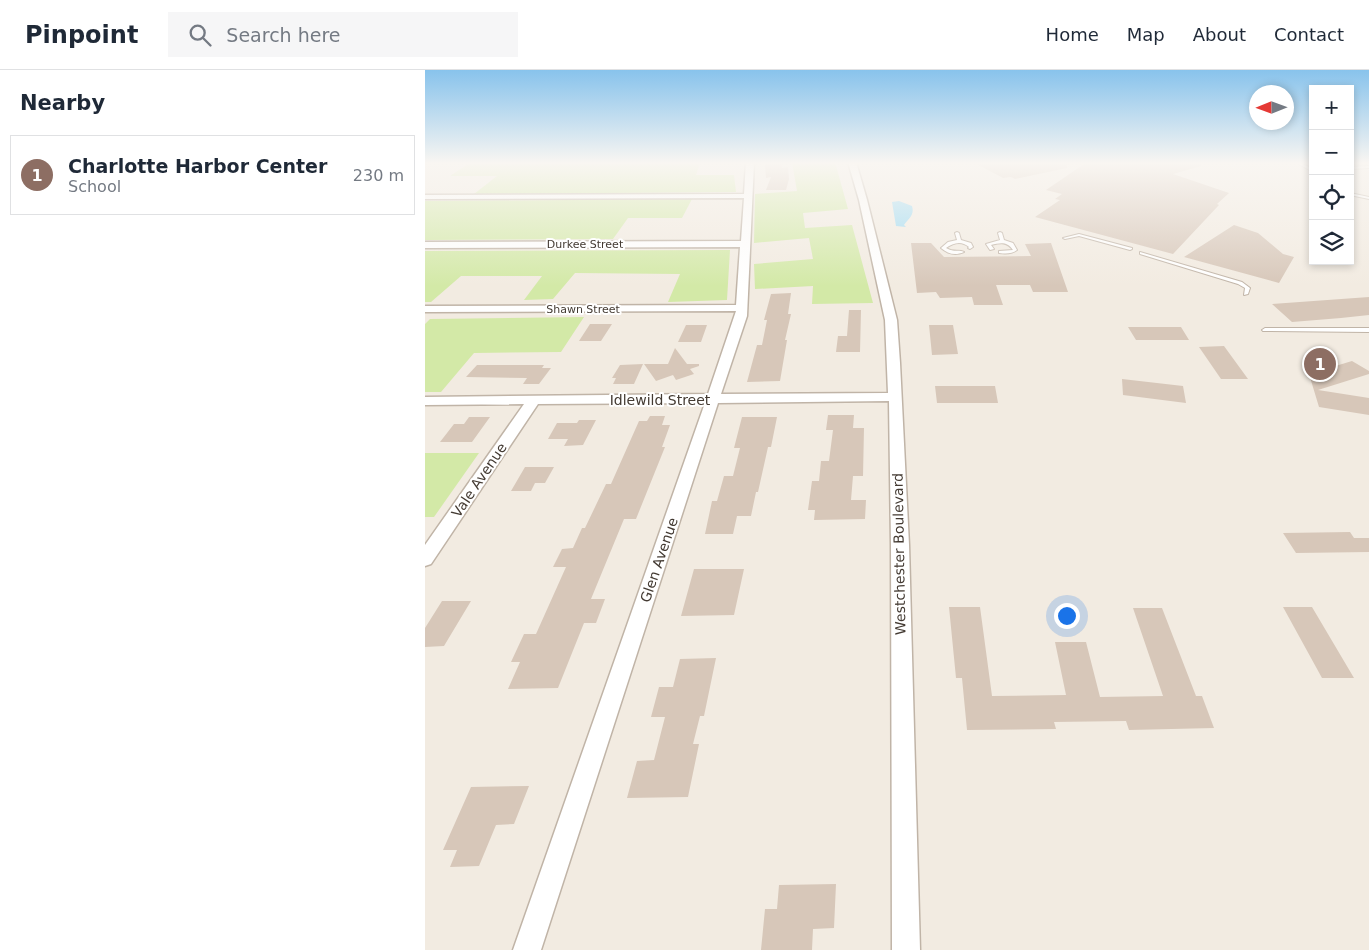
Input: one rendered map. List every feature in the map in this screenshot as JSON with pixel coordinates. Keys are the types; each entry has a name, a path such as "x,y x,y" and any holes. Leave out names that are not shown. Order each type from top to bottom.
{"street":[{"name":"Glen Avenue","path":"527,950 741,316 748,203"},
{"name":"Westchester Boulevard","path":"864,203 891,320 900,545 906,950"},
{"name":"Durkee Street","path":"425,245 746,244"},
{"name":"Shawn Street","path":"425,309 742,308"},
{"name":"Idlewild Street","path":"425,401 895,398"},
{"name":"Vale Avenue","path":"425,559 533,401"}],"lane":[{"path":"1000,233 1002,241"},
{"path":"957,234 959,241"},
{"path":"1065,238 1079,235 1129,249"},
{"path":"962,252 951,253 943,248 950,243 959,241 969,244 970,248"},
{"path":"992,248 988,244 1002,241 1011,244 1015,250 1012,252 1001,252"},
{"path":"1142,253 1240,284 1248,288 1246,294"},
{"path":"1265,330 1369,330"}],"green space":[{"path":"425,203 690,203 682,218 628,218 613,239 425,240"},
{"path":"755,203 846,203 848,209 803,213 805,228 852,225 873,303 812,304 813,286 755,289 754,264 813,259 809,238 754,243"},
{"path":"730,250 727,300 668,302 680,274 575,273 553,299 524,300 542,276 461,276 431,302 425,302 425,251"},
{"path":"584,317 561,352 474,353 441,392 425,392 425,324 430,319"},
{"path":"425,453 479,453 434,517 425,517"}],"water":[{"path":"892,203 904,203 912,206 912,214 904,225 906,227 896,226"}],"building":[{"path":"1055,203 1218,203 1219,205 1173,254 1035,217"},
{"path":"1234,225 1258,233 1283,254 1294,257 1279,283 1184,257"},
{"path":"911,243 931,243 944,257 1031,256 1025,244 1051,243 1068,292 1033,292 1030,285 996,285 1003,305 974,305 972,297 940,298 936,292 917,293"},
{"path":"791,293 788,314 791,314 785,340 787,340 780,381 747,382 757,345 762,345 767,320 764,320 771,294"},
{"path":"1369,297 1369,315 1292,322 1272,304"},
{"path":"849,310 861,310 860,352 836,352 838,336 847,336"},
{"path":"590,324 612,324 601,341 579,341"},
{"path":"686,325 707,325 701,342 678,342"},
{"path":"929,325 953,325 958,354 932,355"},
{"path":"1128,327 1181,327 1189,340 1136,340"},
{"path":"1224,346 1248,379 1221,379 1199,347"},
{"path":"675,348 687,364 699,364 699,366 690,369 694,374 676,380 673,375 656,381 644,364 668,364"},
{"path":"1352,361 1369,371 1369,374 1318,390 1369,398 1369,415 1319,407 1309,374"},
{"path":"643,364 634,384 613,384 616,378 612,378 620,365"},
{"path":"477,365 544,365 542,368 551,368 539,384 523,384 527,378 466,377"},
{"path":"1122,379 1183,386 1186,403 1123,395"},
{"path":"935,386 995,386 998,403 937,403"},
{"path":"828,415 854,415 853,428 864,428 863,476 853,476 851,500 866,500 865,519 814,520 815,510 808,510 812,481 819,481 821,461 829,461 833,430 826,430"},
{"path":"650,416 665,416 662,425 670,425 662,447 665,447 636,519 624,519 591,599 605,599 596,623 584,623 558,688 508,689 520,662 511,662 524,634 536,634 566,567 553,567 562,549 573,548 606,484 611,484 639,421 647,421"},
{"path":"469,417 490,417 472,442 440,442 454,424 464,424"},
{"path":"742,417 777,417 771,447 768,447 751,516 737,516 733,534 705,534 712,501 717,501 724,476 733,476 740,448 734,448"},
{"path":"579,420 596,420 583,445 564,446 568,439 548,439 557,423 577,423"},
{"path":"525,467 554,467 545,483 535,483 531,491 511,491"},
{"path":"1350,532 1354,538 1369,538 1369,552 1296,553 1283,533"},
{"path":"694,569 744,569 734,615 681,616"},
{"path":"442,601 471,601 444,646 425,647 425,628"},
{"path":"949,607 980,607 992,696 1066,695 1055,642 1086,642 1100,697 1163,696 1133,608 1162,608 1196,696 1202,696 1214,728 1129,730 1126,721 1054,722 1056,729 967,730 962,678 956,678"},
{"path":"1283,607 1312,607 1354,678 1322,678"},
{"path":"716,658 704,716 700,716 693,744 699,744 688,797 627,798 637,761 654,760 665,717 651,717 659,687 673,687 680,659"},
{"path":"529,786 514,824 496,825 479,866 450,867 457,850 443,850 471,787"},
{"path":"836,884 834,928 813,929 812,950 761,950 765,909 777,909 779,885"}],"place":[{"name":"Charlotte Harbor Center","path":"1320,364"}]}
